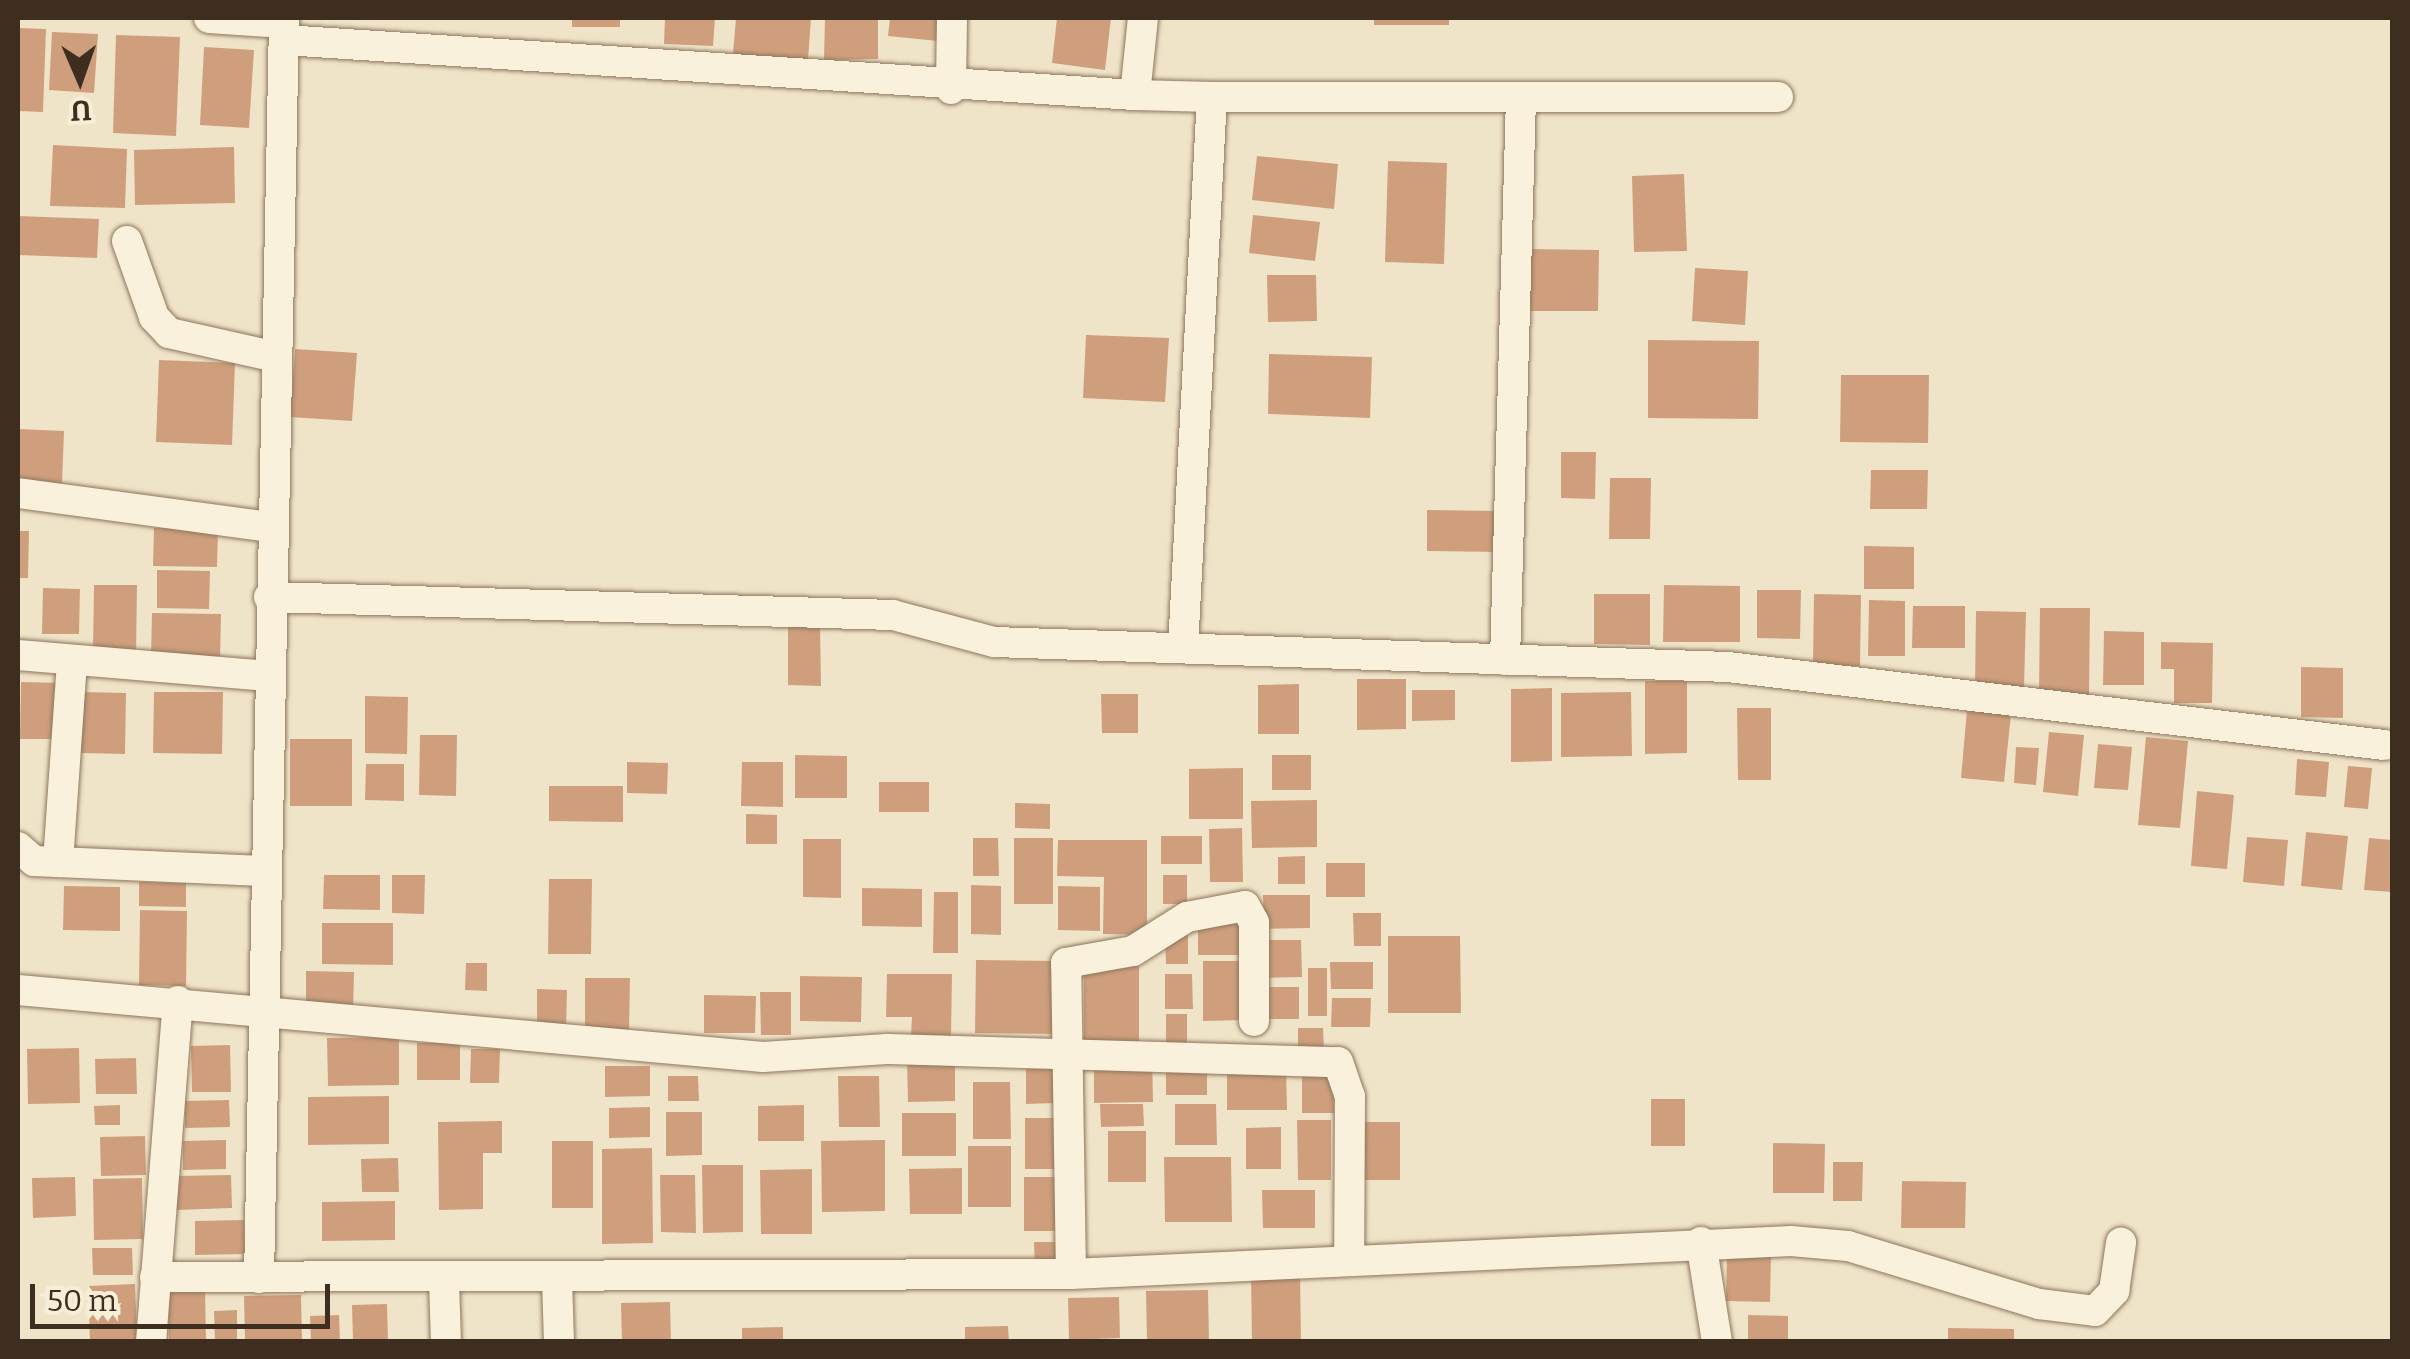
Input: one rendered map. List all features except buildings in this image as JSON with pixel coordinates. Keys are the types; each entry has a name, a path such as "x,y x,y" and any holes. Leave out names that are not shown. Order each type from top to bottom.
{"street":[{"path":"209,18 950,89 1212,97 1778,97"},
{"path":"950,89 952,18"},
{"path":"1135,95 1143,18"},
{"path":"259,1278 260,1014 284,27"},
{"path":"1183,648 1212,97"},
{"path":"1505,660 1520,98"},
{"path":"127,241 154,318 169,334 276,357"},
{"path":"18,493 271,527"},
{"path":"269,597 894,615 994,642 1728,667 2384,745"},
{"path":"18,655 268,676"},
{"path":"58,862 72,660"},
{"path":"18,847 34,861 263,871"},
{"path":"1071,1274 1066,963 1134,951 1186,917 1234,903 1254,922 1254,1021"},
{"path":"18,990 178,1000 260,1014 763,1057 1066,1052 1338,1062 1350,1096 1349,1261"},
{"path":"151,1342 178,1000"},
{"path":"155,1277 444,1280 1071,1274 1701,1242 1848,1246 2039,1304 2095,1311 2114,1291 2121,1243"},
{"path":"1701,1242 1716,1342"},
{"path":"556,1278 559,1342"},
{"path":"444,1280 446,1342"}]}
